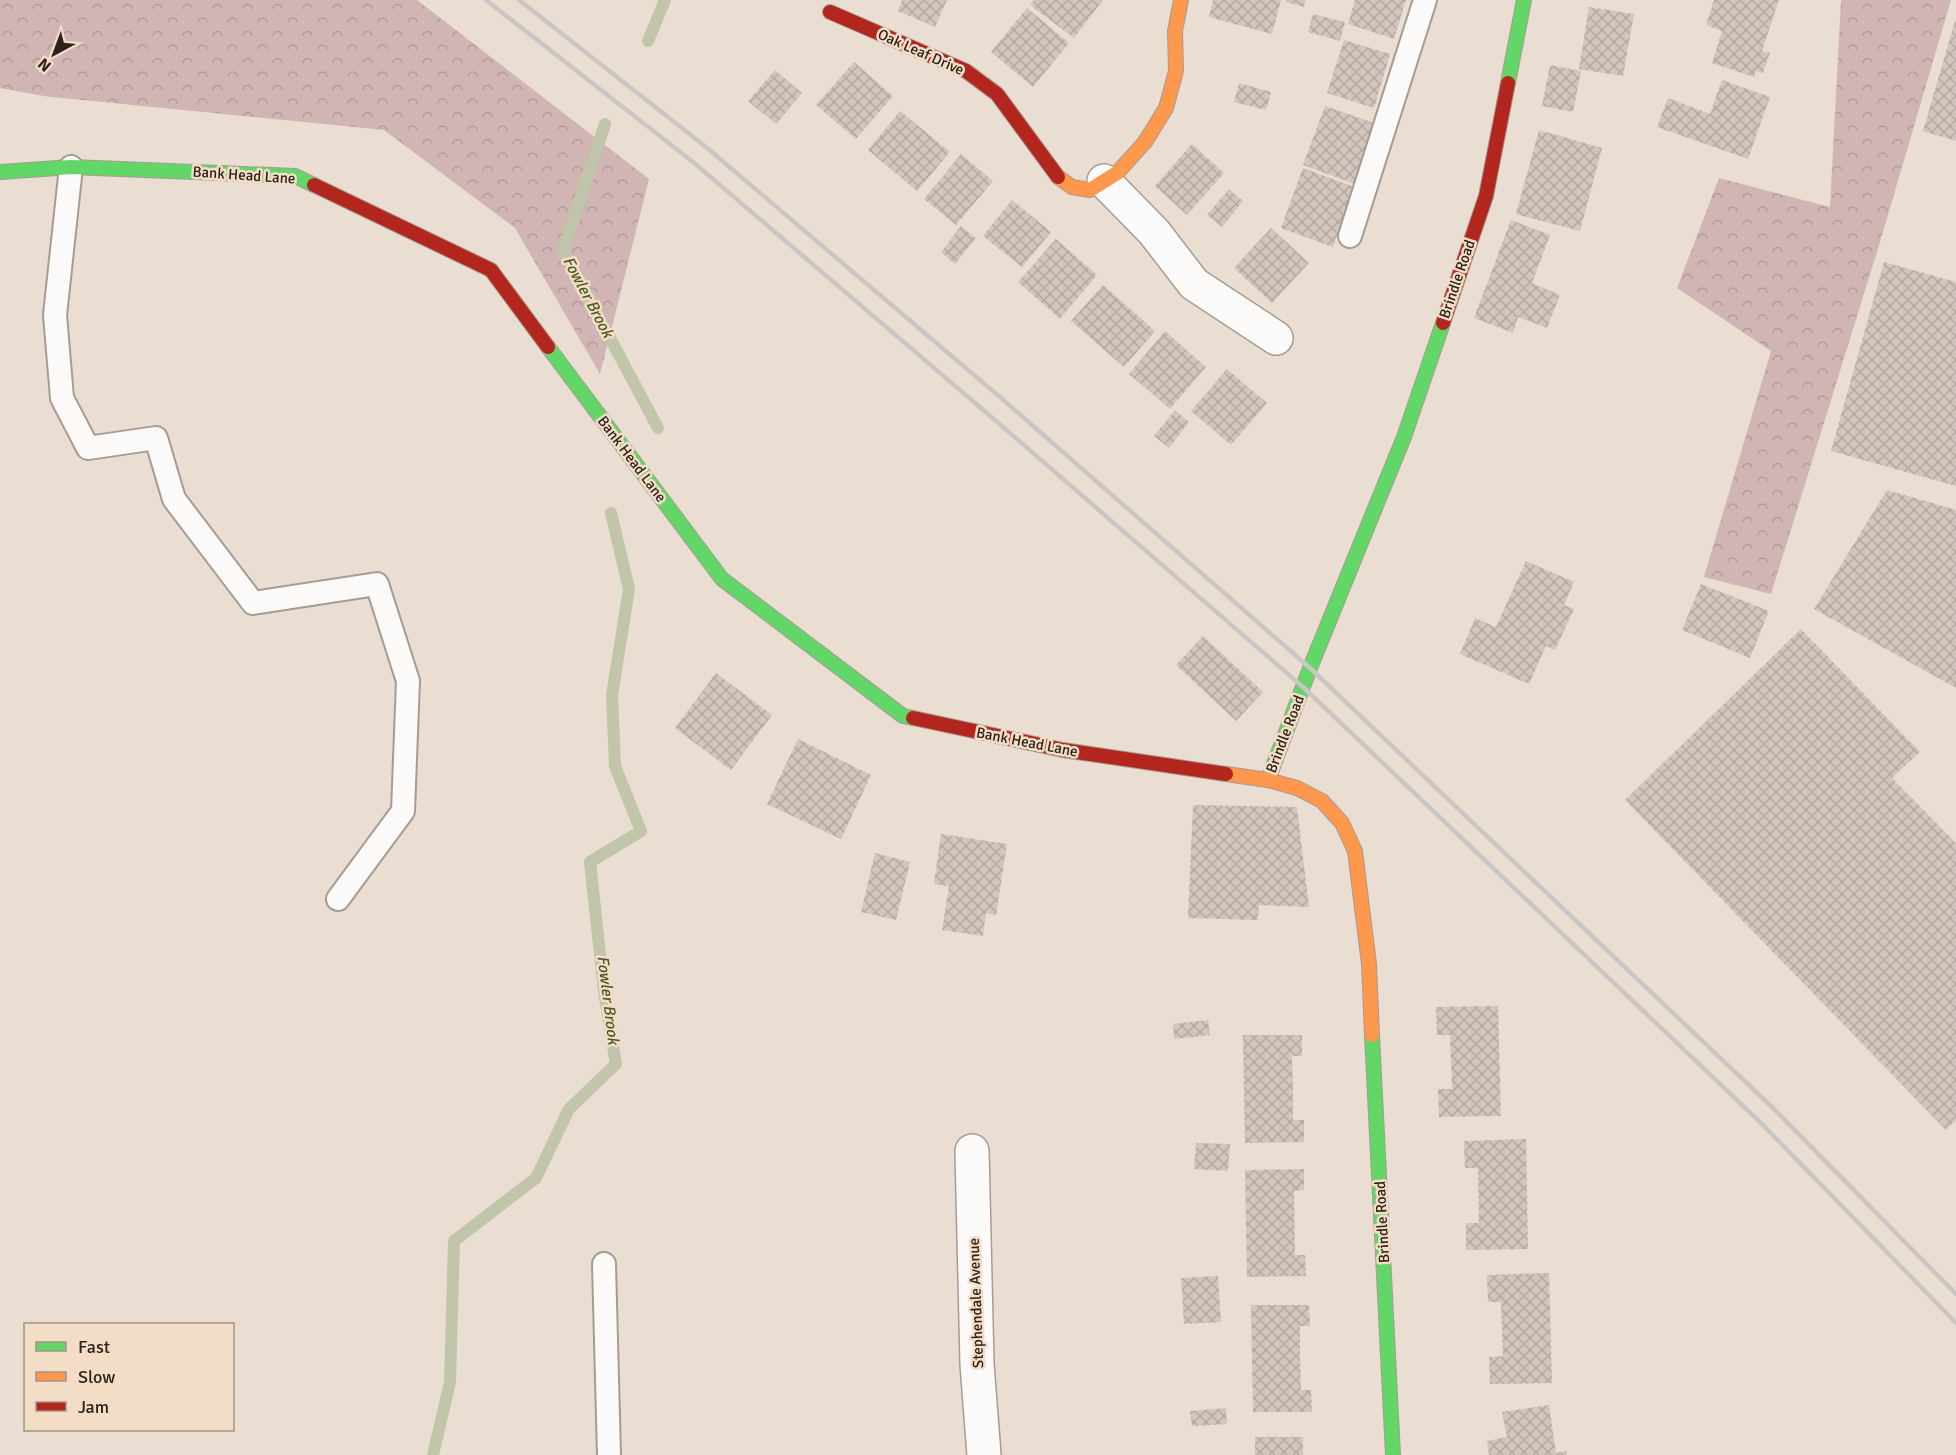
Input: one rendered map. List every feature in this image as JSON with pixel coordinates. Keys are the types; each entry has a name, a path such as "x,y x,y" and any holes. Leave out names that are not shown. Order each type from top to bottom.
{"street":[{"name":"Oak Leaf Drive","path":"833,6 966,71 997,94 1055,175 1072,187 1090,190 1117,173 1144,142 1166,108 1176,71 1175,31 1181,0"},
{"name":"Brindle Road","path":"1393,1455 1369,964 1355,851 1342,823 1322,801 1297,788 1268,780 1310,668 1404,437 1486,196 1524,0"},
{"name":"Bank Head Lane","path":"0,172 71,167 295,176 491,270 722,579 903,716 1063,750 1268,780"},
{"path":"1104,181 1154,232 1194,284 1276,338"},
{"name":"Stephendale Avenue","path":"972,1151 977,1364 984,1455"}],"lane":[{"path":"1350,236 1425,0"},
{"path":"71,167 55,315 62,398 88,448 156,438 174,499 253,603 377,584 408,681 403,811 338,899"},
{"path":"604,1264 609,1455"}],"green space":[{"path":"0,0 417,0 649,179 600,374 515,228 384,130 43,96 0,88"},
{"path":"1841,0 1951,0 1880,242 1771,594 1704,577 1771,351 1677,288 1719,178 1830,207"}],"building":[{"path":"902,0 947,0 935,27 898,11"},
{"path":"1034,0 1103,0 1074,38 1030,5"},
{"path":"1213,0 1281,0 1272,34 1209,17"},
{"path":"1286,0 1305,0 1304,7 1286,2"},
{"path":"1355,0 1406,0 1394,39 1348,24"},
{"path":"1714,0 1779,0 1762,51 1770,53 1763,73 1756,71 1754,77 1712,63 1722,31 1706,25"},
{"path":"1589,7 1634,14 1623,76 1579,69"},
{"path":"1027,8 1069,43 1033,87 991,52"},
{"path":"1313,14 1345,22 1340,41 1308,32"},
{"path":"1956,21 1956,141 1923,131"},
{"path":"1344,40 1390,54 1374,108 1327,93"},
{"path":"854,62 893,96 856,139 816,105"},
{"path":"1550,65 1581,71 1573,112 1542,106"},
{"path":"775,70 802,93 776,124 748,101"},
{"path":"1722,80 1770,97 1748,159 1657,127 1668,98 1710,114"},
{"path":"1239,83 1271,92 1266,110 1234,102"},
{"path":"1325,106 1377,124 1355,184 1303,165"},
{"path":"900,111 950,152 917,191 868,150"},
{"path":"1539,130 1602,148 1580,231 1516,214"},
{"path":"1192,144 1224,173 1187,215 1155,186"},
{"path":"961,154 993,181 956,225 924,199"},
{"path":"1303,168 1354,187 1333,247 1281,228"},
{"path":"1229,189 1243,201 1222,227 1207,215"},
{"path":"1012,200 1051,232 1022,267 983,236"},
{"path":"1511,220 1550,235 1532,283 1560,295 1547,328 1518,317 1513,333 1474,318"},
{"path":"961,226 976,238 955,264 941,252"},
{"path":"1271,228 1309,263 1272,303 1234,268"},
{"path":"1056,239 1097,275 1060,319 1018,282"},
{"path":"1884,262 1956,282 1956,486 1831,451"},
{"path":"1103,285 1155,331 1124,367 1071,321"},
{"path":"1165,331 1206,367 1170,409 1129,374"},
{"path":"1227,369 1267,403 1231,445 1191,411"},
{"path":"1175,410 1189,422 1169,448 1154,436"},
{"path":"1887,490 1956,510 1956,688 1814,609"},
{"path":"1526,561 1574,582 1564,605 1574,609 1555,650 1546,646 1529,684 1460,654 1475,618 1496,627"},
{"path":"1701,584 1769,611 1750,658 1682,630"},
{"path":"1801,629 1920,752 1892,778 1956,843 1956,1120 1946,1130 1625,800"},
{"path":"1203,636 1263,692 1236,721 1176,665"},
{"path":"716,673 772,715 731,770 675,728"},
{"path":"798,739 871,775 841,839 767,804"},
{"path":"1193,805 1297,807 1309,907 1259,905 1258,920 1188,918"},
{"path":"941,834 1007,844 996,915 986,913 983,936 942,930 949,886 934,884"},
{"path":"875,853 910,862 896,920 861,912"},
{"path":"1498,1006 1501,1116 1439,1117 1438,1089 1452,1089 1450,1035 1437,1035 1436,1007"},
{"path":"1208,1020 1210,1035 1174,1039 1173,1024"},
{"path":"1243,1035 1302,1035 1302,1056 1292,1056 1293,1120 1304,1120 1304,1142 1245,1143"},
{"path":"1526,1139 1528,1249 1466,1250 1466,1223 1479,1223 1478,1168 1465,1168 1464,1141"},
{"path":"1196,1143 1230,1144 1228,1171 1194,1169"},
{"path":"1304,1169 1304,1190 1294,1191 1295,1255 1305,1255 1306,1276 1247,1277 1245,1170"},
{"path":"1549,1273 1552,1383 1490,1384 1489,1357 1503,1356 1501,1302 1488,1302 1487,1275"},
{"path":"1218,1276 1221,1322 1184,1324 1181,1278"},
{"path":"1251,1305 1309,1305 1310,1326 1300,1326 1300,1358 1301,1390 1311,1390 1312,1412 1253,1412"},
{"path":"1549,1405 1556,1453 1567,1451 1567,1455 1489,1455 1487,1441 1507,1437 1502,1412"},
{"path":"1226,1408 1227,1424 1192,1426 1190,1411"},
{"path":"1255,1437 1303,1437 1303,1455 1255,1455"}],"waterway":[{"name":"Fowler Brook","path":"648,41 665,0"},
{"name":"Fowler Brook","path":"605,124 563,250 658,428"},
{"name":"Fowler Brook","path":"433,1455 450,1382 454,1241 536,1178 569,1109 616,1064 604,991 590,862 641,831 615,766 612,695 629,589 611,513"}],"railway":[{"path":"486,0 693,162 1303,687 1761,1123 1956,1323"},
{"path":"519,0 706,147 1001,398 1310,668 1774,1109 1956,1294"}],"traffic: fast":[{"path":"1508,83 1524,0"},
{"path":"0,172 71,167 295,176 314,185"},
{"path":"1268,780 1310,668 1404,437 1443,323"},
{"path":"548,347 722,579 903,716 913,718"},
{"path":"1372,1035 1393,1455"}],"traffic: slow":[{"path":"1058,177 1072,187 1090,190 1117,173 1145,142 1166,108 1176,71 1175,31 1181,0"},
{"path":"1226,774 1268,780 1297,788 1322,801 1342,823 1355,851 1369,964 1372,1035"}],"traffic: jam":[{"path":"830,12 966,71 997,94 1058,177"},
{"path":"1443,323 1486,196 1508,83"},
{"path":"314,185 491,270 548,347"},
{"path":"913,718 1063,750 1226,774"}]}
